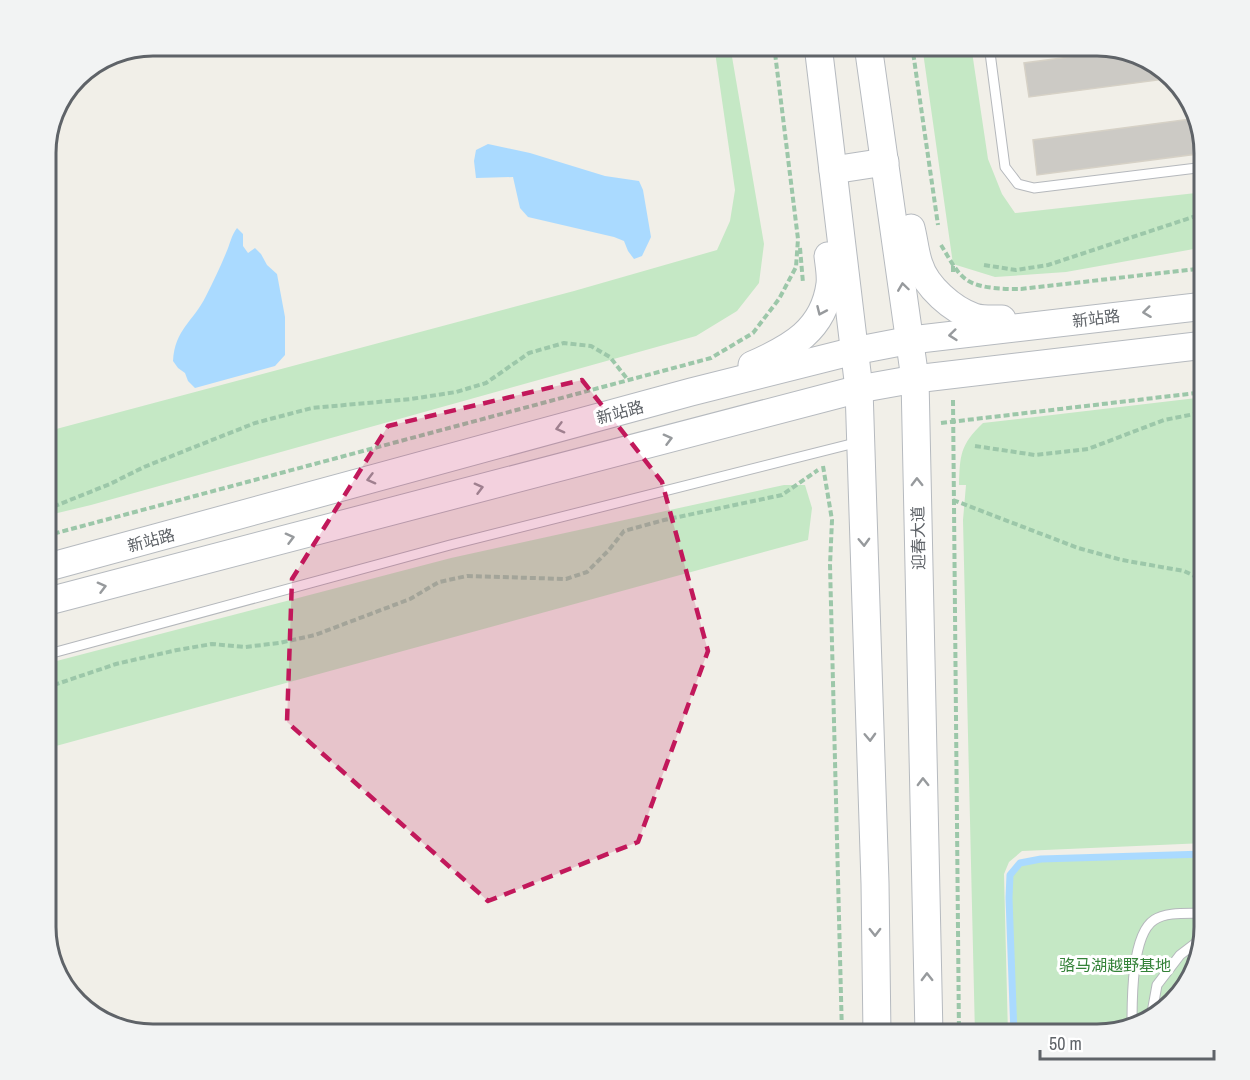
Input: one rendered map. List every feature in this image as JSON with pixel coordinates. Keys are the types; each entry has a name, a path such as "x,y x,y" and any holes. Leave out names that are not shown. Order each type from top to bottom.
{"main road":[{"path":"818,56 859,389 877,1024"},
{"path":"691,392 775,355 808,332 822,314 830,284 818,56"},
{"name":"迎春大道","path":"870,56 915,379 929,1024"},
{"path":"876,56 919,266 934,289 953,308 976,318 1066,322"},
{"path":"833,170 885,162"},
{"name":"新站路","path":"56,565 691,392 854,351 911,340 1194,307"},
{"name":"新站路","path":"56,599 859,389 953,374 1194,346"}],"lane":[{"path":"990,56 1005,166 1018,184 1034,188 1194,168"},
{"path":"56,652 450,545 861,441"},
{"path":"1132,1018 1134,978 1144,931 1154,920 1167,915 1194,914"},
{"path":"1153,1007 1157,985 1180,955 1193,945"}],"path":[{"path":"775,56 804,292"},
{"path":"914,56 939,232"},
{"path":"984,265 1016,270 1048,266 1194,217"},
{"path":"56,533 711,358 753,333 779,299 796,267 798,238"},
{"path":"940,244 953,264 968,280 993,288 1021,289 1194,269"},
{"path":"953,264 953,308"},
{"path":"56,506 110,484 144,467 255,423 312,408 411,399 456,392 486,383 529,354 564,343 591,346 610,357 628,380"},
{"path":"953,374 959,1024"},
{"path":"931,425 1194,393"},
{"path":"975,446 1035,455 1088,449 1164,420 1194,414"},
{"path":"56,684 116,664 177,650 212,644 245,647 279,643 315,635 410,599 439,582 467,576 566,579 587,572 624,531 664,520 782,495 861,441"},
{"path":"821,451 832,520 830,566 842,1024"},
{"path":"953,500 1078,548 1122,561 1184,571 1194,576"}],"highlighted area":[{"path":"582,380 662,482 708,651 638,842 488,901 287,722 292,579 388,426"}],"green space":[{"path":"716,56 732,56 764,244 759,283 737,311 696,336 56,513 56,429 574,291 717,250 730,221 735,190"},
{"path":"924,56 973,56 988,159 1002,194 1015,213 1194,193 1194,249 1066,272 995,277 953,264"},
{"path":"1194,398 1194,843 1022,851 1009,862 1004,874 1008,1024 975,1024 963,520 966,485 959,485 963,451 970,438 983,423"},
{"path":"784,485 805,485 812,508 808,540 56,746 56,661 451,558"},
{"name":"骆马湖越野基地","path":"1194,854 1193,947 1182,976 1157,1004 1140,1015 1117,1023 1014,1024 1010,875 1020,863 1041,859"}],"water":[{"path":"488,144 530,153 605,176 639,181 643,190 651,237 642,256 634,259 624,241 614,237 528,217 520,208 513,177 476,178 474,161 476,150"},
{"path":"237,228 243,234 243,246 248,253 255,248 267,265 277,274 285,317 285,355 275,366 195,388 173,361 174,350 181,333 206,296"}],"building":[{"path":"1077,56 1110,56 1146,68 1161,80 1029,97 1024,63"},
{"path":"1188,119 1193,133 1194,154 1037,175 1033,140"}],"waterway":[{"path":"1014,1024 1009,898 1010,875 1020,863 1041,859 1194,854"}]}
